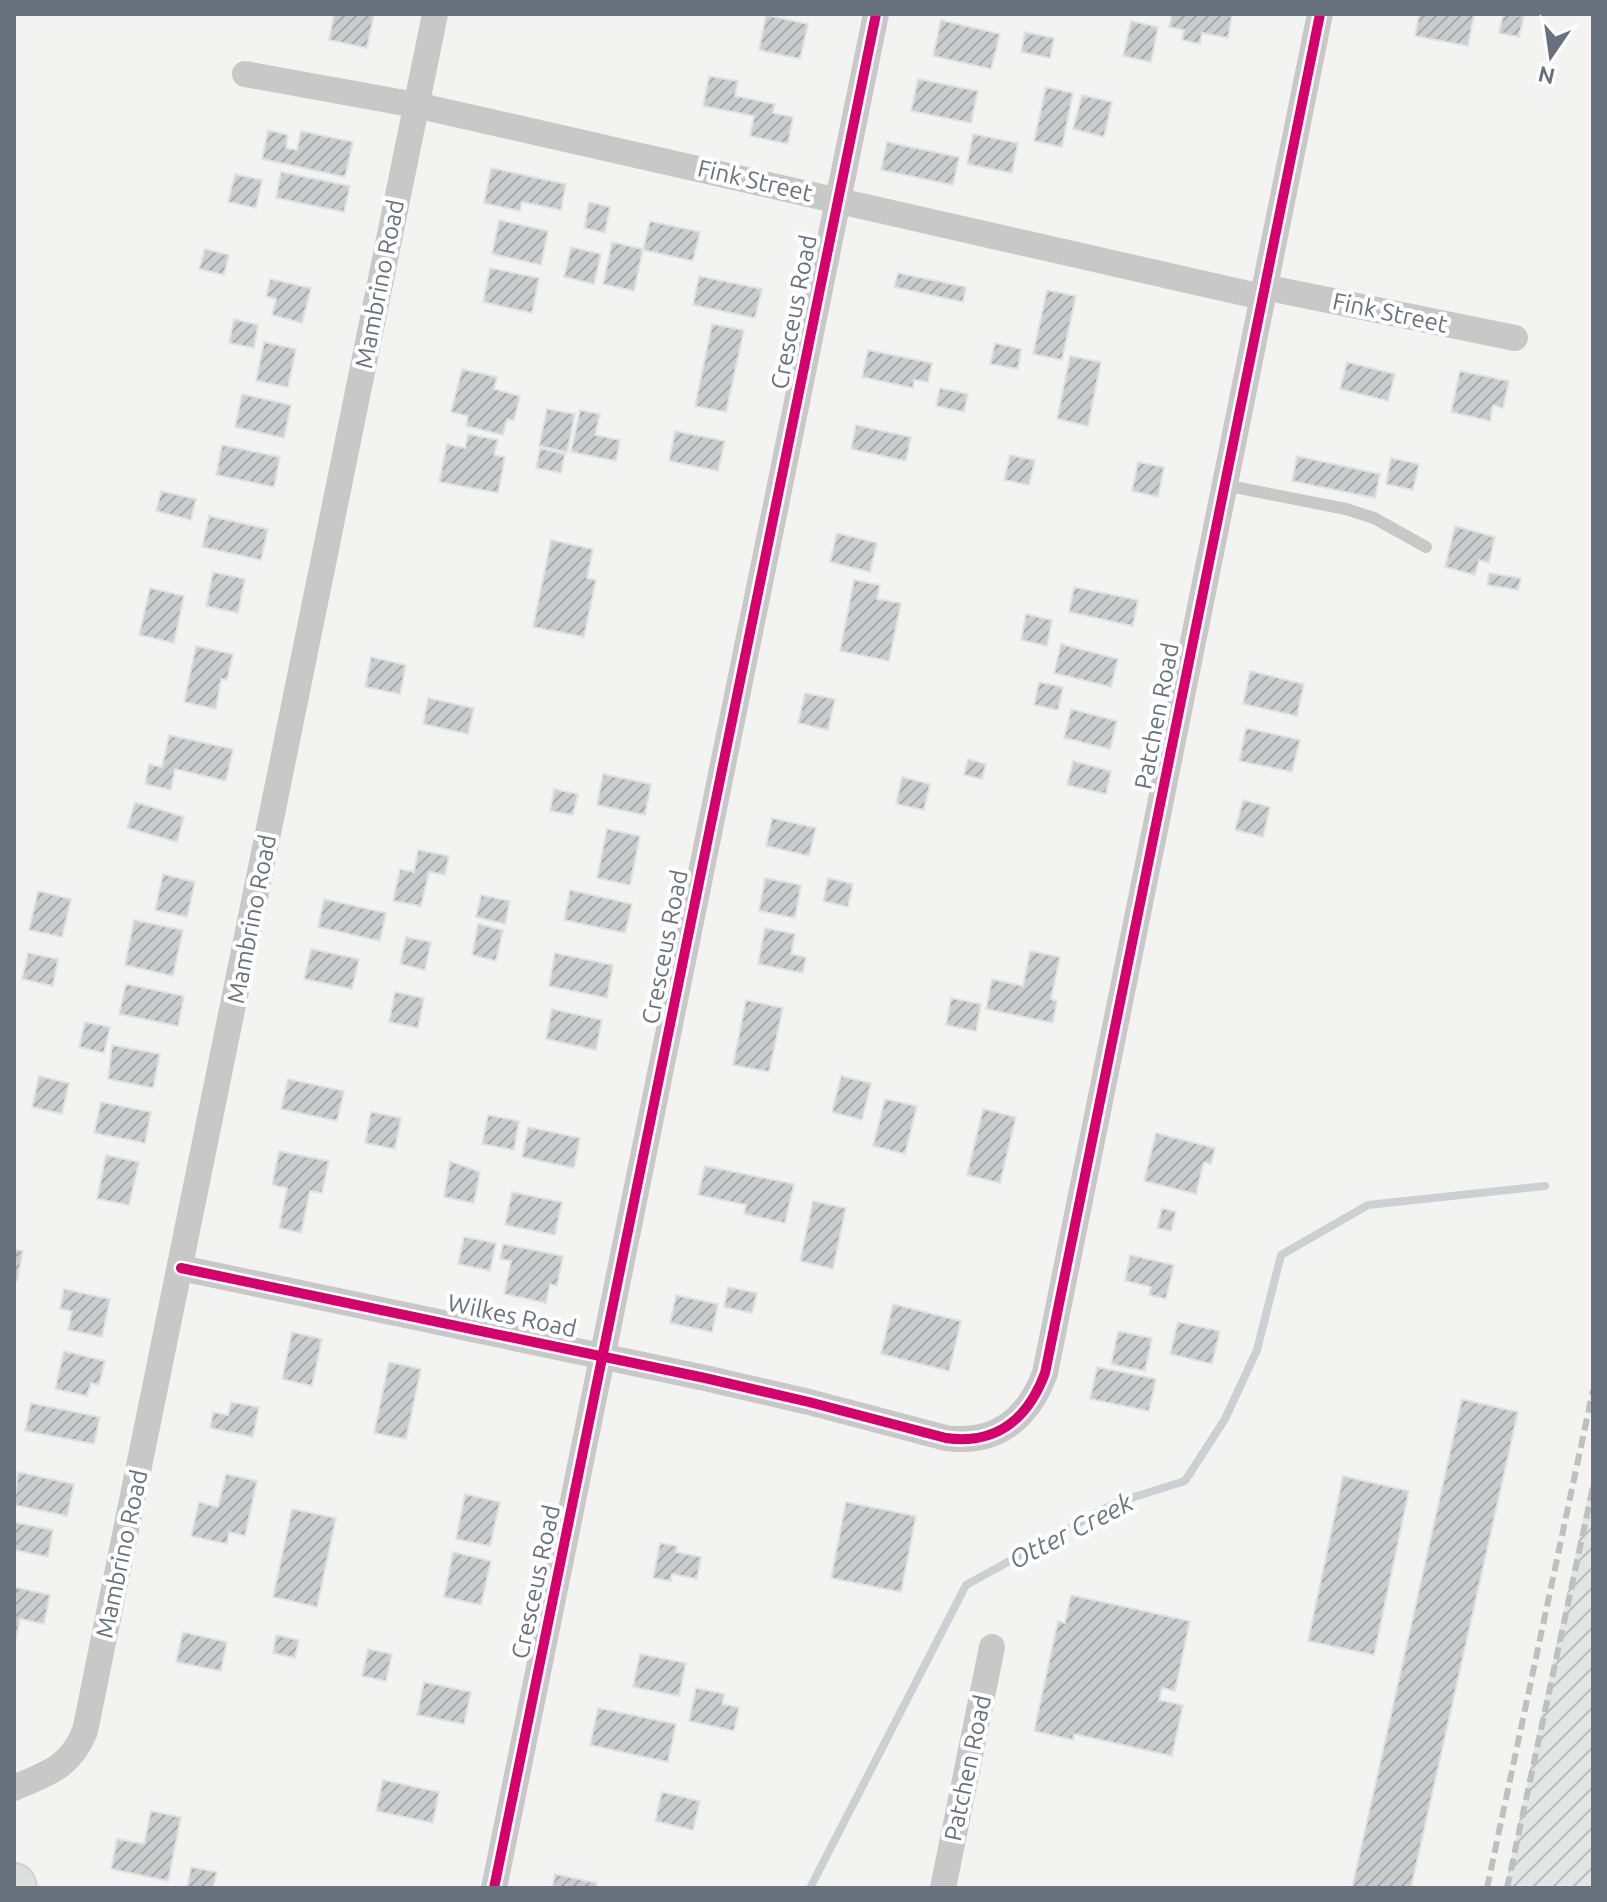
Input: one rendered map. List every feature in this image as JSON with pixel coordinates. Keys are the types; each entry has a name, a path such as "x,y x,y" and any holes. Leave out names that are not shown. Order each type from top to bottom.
{"street":[{"name":"Mambrino Road","path":"14,1788 67,1762 78,1748 85,1731 435,14"},
{"name":"Cresceus Road","path":"494,1888 876,14"},
{"name":"Patchen Road","path":"1016,1419 1038,1391 1045,1373 1320,14"},
{"name":"Fink Street","path":"245,74 416,105 1263,292 1515,338"},
{"name":"Wilkes Road","path":"181,1268 603,1356 809,1402 946,1438 965,1441 984,1438 1016,1419"},
{"name":"Patchen Road","path":"943,1888 992,1647"}],"lane":[{"path":"1224,485 1374,518 1426,547"}],"shaded area":[{"path":"1593,1472 1593,1888 1505,1888"}],"building":[{"path":"334,14 374,14 367,48 329,40"},
{"path":"1172,14 1232,15 1228,38 1202,33 1200,44 1182,40 1184,30 1169,27"},
{"path":"1419,14 1474,15 1468,46 1415,36"},
{"path":"1503,14 1524,16 1519,37 1499,33"},
{"path":"766,15 808,24 800,59 759,50"},
{"path":"941,20 1000,34 991,69 933,56"},
{"path":"1131,21 1158,27 1151,62 1123,56"},
{"path":"1025,32 1054,38 1050,58 1021,52"},
{"path":"709,76 738,81 735,96 775,104 773,113 793,117 788,144 750,136 754,116 703,106"},
{"path":"918,79 978,91 971,123 911,111"},
{"path":"1046,87 1073,93 1062,147 1034,141"},
{"path":"1082,95 1112,102 1104,137 1073,129"},
{"path":"268,130 288,135 286,148 297,150 301,131 353,142 345,177 262,159"},
{"path":"973,134 1018,143 1012,173 967,164"},
{"path":"887,142 959,157 953,185 881,170"},
{"path":"491,168 566,184 561,210 522,202 520,211 484,203"},
{"path":"281,172 350,186 344,212 276,198"},
{"path":"235,174 262,180 256,208 228,202"},
{"path":"589,202 610,207 605,233 584,228"},
{"path":"499,220 548,231 541,265 492,254"},
{"path":"650,221 700,232 693,261 643,250"},
{"path":"612,242 643,249 634,291 603,284"},
{"path":"571,247 601,254 594,284 564,277"},
{"path":"205,249 229,255 224,275 199,269"},
{"path":"490,268 539,278 532,313 483,302"},
{"path":"898,273 966,287 963,302 894,287"},
{"path":"699,276 762,289 755,318 693,305"},
{"path":"270,279 311,288 302,323 272,315 276,299 266,296"},
{"path":"1047,290 1076,296 1062,360 1033,354"},
{"path":"234,319 258,325 254,348 229,343"},
{"path":"712,324 744,330 726,412 695,406"},
{"path":"264,342 296,349 288,387 256,381"},
{"path":"995,343 1021,349 1018,369 990,364"},
{"path":"868,350 932,363 928,382 914,380 913,388 862,377"},
{"path":"1070,356 1101,362 1088,426 1057,419"},
{"path":"1347,362 1395,374 1388,401 1340,389"},
{"path":"462,369 497,377 494,389 520,396 514,421 507,419 503,435 466,426 468,416 451,412"},
{"path":"1460,371 1509,381 1503,408 1493,405 1490,421 1451,412"},
{"path":"940,388 968,394 964,412 936,406"},
{"path":"242,394 291,405 284,438 235,427"},
{"path":"547,409 575,414 567,452 539,446"},
{"path":"580,410 600,414 595,435 620,440 616,461 571,452"},
{"path":"856,425 911,437 906,461 851,449"},
{"path":"675,431 725,441 718,471 669,461"},
{"path":"468,434 498,440 494,455 505,457 498,493 439,482 447,444 465,448"},
{"path":"222,445 280,457 274,487 216,475"},
{"path":"540,448 565,454 561,473 536,468"},
{"path":"1010,455 1035,460 1029,485 1004,480"},
{"path":"1297,456 1380,474 1375,498 1292,481"},
{"path":"1391,458 1419,464 1413,490 1386,484"},
{"path":"1138,462 1164,467 1158,497 1132,491"},
{"path":"161,491 196,499 191,520 156,511"},
{"path":"209,516 268,529 261,560 202,547"},
{"path":"1455,526 1495,537 1489,563 1479,560 1475,575 1445,567"},
{"path":"837,533 877,543 870,572 830,562"},
{"path":"551,540 593,549 587,578 596,580 584,637 533,627"},
{"path":"213,572 245,579 238,613 206,606"},
{"path":"1489,573 1521,578 1518,590 1487,585"},
{"path":"854,580 880,585 877,599 901,603 889,661 840,651"},
{"path":"1074,587 1138,600 1133,626 1069,612"},
{"path":"150,588 184,596 174,643 139,635"},
{"path":"1026,614 1052,620 1047,646 1021,640"},
{"path":"1061,644 1118,659 1111,687 1054,673"},
{"path":"196,646 233,654 227,680 221,679 216,709 184,702"},
{"path":"371,657 406,665 400,694 365,687"},
{"path":"1250,671 1304,684 1297,716 1243,704"},
{"path":"1039,682 1063,687 1058,710 1034,705"},
{"path":"805,693 835,699 828,730 798,723"},
{"path":"428,698 474,708 468,734 423,724"},
{"path":"1071,709 1117,721 1110,749 1064,738"},
{"path":"1246,728 1300,740 1292,772 1239,761"},
{"path":"169,735 233,749 226,781 175,769 171,790 145,784 149,764 162,767"},
{"path":"968,759 986,764 982,779 964,775"},
{"path":"1073,761 1111,771 1106,794 1067,785"},
{"path":"603,774 651,784 645,815 597,805"},
{"path":"902,777 930,784 924,810 896,804"},
{"path":"554,789 578,794 573,815 550,811"},
{"path":"1243,800 1270,807 1263,837 1235,830"},
{"path":"135,802 184,817 177,842 127,828"},
{"path":"772,818 816,828 809,856 766,846"},
{"path":"607,829 640,836 630,885 597,878"},
{"path":"418,850 449,856 445,875 429,872 421,906 393,901 400,869 414,872"},
{"path":"163,874 195,882 187,917 155,910"},
{"path":"765,878 801,885 795,918 759,911"},
{"path":"828,878 853,884 848,907 823,901"},
{"path":"570,890 632,904 625,933 564,920"},
{"path":"38,891 71,899 62,937 29,930"},
{"path":"481,895 510,901 505,924 476,917"},
{"path":"324,899 386,913 380,941 318,927"},
{"path":"134,920 183,930 173,976 125,965"},
{"path":"478,924 503,930 496,961 472,955"},
{"path":"765,928 795,934 791,954 806,957 803,973 758,964"},
{"path":"406,937 431,942 425,970 400,964"},
{"path":"311,949 359,959 352,989 304,979"},
{"path":"1030,951 1060,957 1051,999 1057,1001 1053,1023 986,1009 992,979 1023,986"},
{"path":"28,953 58,959 53,986 22,979"},
{"path":"555,953 613,965 607,998 549,986"},
{"path":"126,984 184,996 178,1026 119,1014"},
{"path":"395,992 424,998 418,1028 389,1022"},
{"path":"951,998 981,1004 976,1031 946,1025"},
{"path":"746,1000 783,1008 769,1072 733,1065"},
{"path":"552,1009 602,1020 596,1050 546,1039"},
{"path":"85,1022 110,1027 104,1053 79,1047"},
{"path":"112,1045 160,1054 153,1088 108,1079"},
{"path":"39,1076 69,1083 62,1114 32,1107"},
{"path":"841,1076 871,1083 862,1120 832,1112"},
{"path":"288,1079 344,1091 337,1121 281,1109"},
{"path":"885,1099 917,1106 905,1154 873,1146"},
{"path":"101,1102 151,1112 145,1143 94,1133"},
{"path":"983,1109 1016,1117 1000,1183 967,1175"},
{"path":"371,1112 401,1118 395,1149 365,1143"},
{"path":"488,1115 519,1121 514,1150 482,1144"},
{"path":"528,1127 580,1138 574,1168 522,1157"},
{"path":"1156,1133 1215,1148 1211,1164 1204,1162 1196,1194 1144,1181"},
{"path":"279,1151 329,1161 322,1193 310,1191 301,1233 279,1228 287,1188 272,1185"},
{"path":"106,1155 139,1162 129,1205 97,1199"},
{"path":"450,1161 480,1172 474,1203 444,1197"},
{"path":"705,1166 794,1184 785,1223 744,1214 746,1205 698,1195"},
{"path":"512,1192 562,1202 555,1235 505,1225"},
{"path":"813,1201 846,1208 833,1269 800,1261"},
{"path":"1162,1208 1176,1212 1171,1231 1157,1228"},
{"path":"464,1237 496,1243 490,1271 458,1264"},
{"path":"503,1244 563,1256 557,1286 550,1284 546,1303 504,1294 511,1261 500,1259"},
{"path":"14,1249 23,1251 17,1281 14,1280"},
{"path":"1130,1255 1174,1265 1166,1299 1149,1295 1151,1287 1125,1281"},
{"path":"728,1287 757,1293 752,1313 724,1307"},
{"path":"64,1289 110,1299 102,1337 68,1330 72,1311 60,1309"},
{"path":"676,1295 718,1304 712,1332 670,1323"},
{"path":"893,1304 961,1321 949,1371 881,1354"},
{"path":"1178,1322 1220,1331 1212,1364 1170,1354"},
{"path":"1118,1331 1152,1338 1145,1371 1111,1364"},
{"path":"292,1332 322,1339 312,1386 282,1379"},
{"path":"64,1351 105,1361 99,1385 91,1383 87,1396 55,1389"},
{"path":"389,1362 421,1369 406,1439 374,1433"},
{"path":"1097,1367 1156,1379 1149,1411 1090,1399"},
{"path":"1462,1399 1518,1412 1411,1888 1352,1888"},
{"path":"231,1402 259,1407 253,1437 210,1428 213,1412 228,1415"},
{"path":"31,1403 100,1417 94,1444 25,1431"},
{"path":"18,1472 74,1484 67,1516 14,1505"},
{"path":"226,1474 257,1481 245,1536 229,1532 227,1544 191,1536 199,1502 218,1507"},
{"path":"1343,1476 1409,1491 1374,1655 1308,1641"},
{"path":"465,1494 500,1502 490,1546 456,1539"},
{"path":"846,1502 916,1516 901,1592 831,1578"},
{"path":"292,1509 336,1518 317,1607 273,1597"},
{"path":"14,1522 53,1530 48,1557 14,1550"},
{"path":"660,1543 677,1546 676,1552 701,1557 697,1579 672,1574 671,1581 653,1578"},
{"path":"453,1552 491,1561 481,1605 444,1597"},
{"path":"14,1587 50,1595 44,1624 20,1619 14,1648"},
{"path":"1071,1595 1190,1621 1175,1691 1162,1688 1159,1700 1183,1705 1172,1756 1074,1734 1073,1740 1034,1731 1058,1621 1065,1623"},
{"path":"183,1632 227,1642 221,1671 176,1662"},
{"path":"276,1635 299,1640 295,1658 273,1653"},
{"path":"368,1649 392,1654 386,1681 362,1676"},
{"path":"640,1654 686,1663 679,1696 633,1687"},
{"path":"424,1682 471,1692 464,1724 417,1715"},
{"path":"696,1688 725,1694 722,1704 739,1707 734,1731 689,1721"},
{"path":"598,1708 676,1724 668,1762 590,1745"},
{"path":"383,1780 439,1792 433,1823 376,1811"},
{"path":"662,1792 700,1801 693,1830 655,1821"},
{"path":"151,1811 181,1817 168,1881 111,1869 117,1839 144,1844"},
{"path":"191,1867 217,1872 213,1888 187,1888"},
{"path":"555,1874 597,1883 596,1888 552,1888"}],"waterway":[{"name":"Otter Creek","path":"810,1888 966,1585 1115,1503 1185,1481 1225,1419 1257,1350 1281,1255 1368,1205 1545,1186"}],"railway":[{"path":"1487,1888 1593,1390"},
{"path":"1507,1888 1593,1487"}],"cycle path":[{"path":"494,1888 876,14"},
{"path":"181,1268 705,1378 946,1438 964,1439 995,1433 1019,1416 1045,1373 1320,14"}]}
